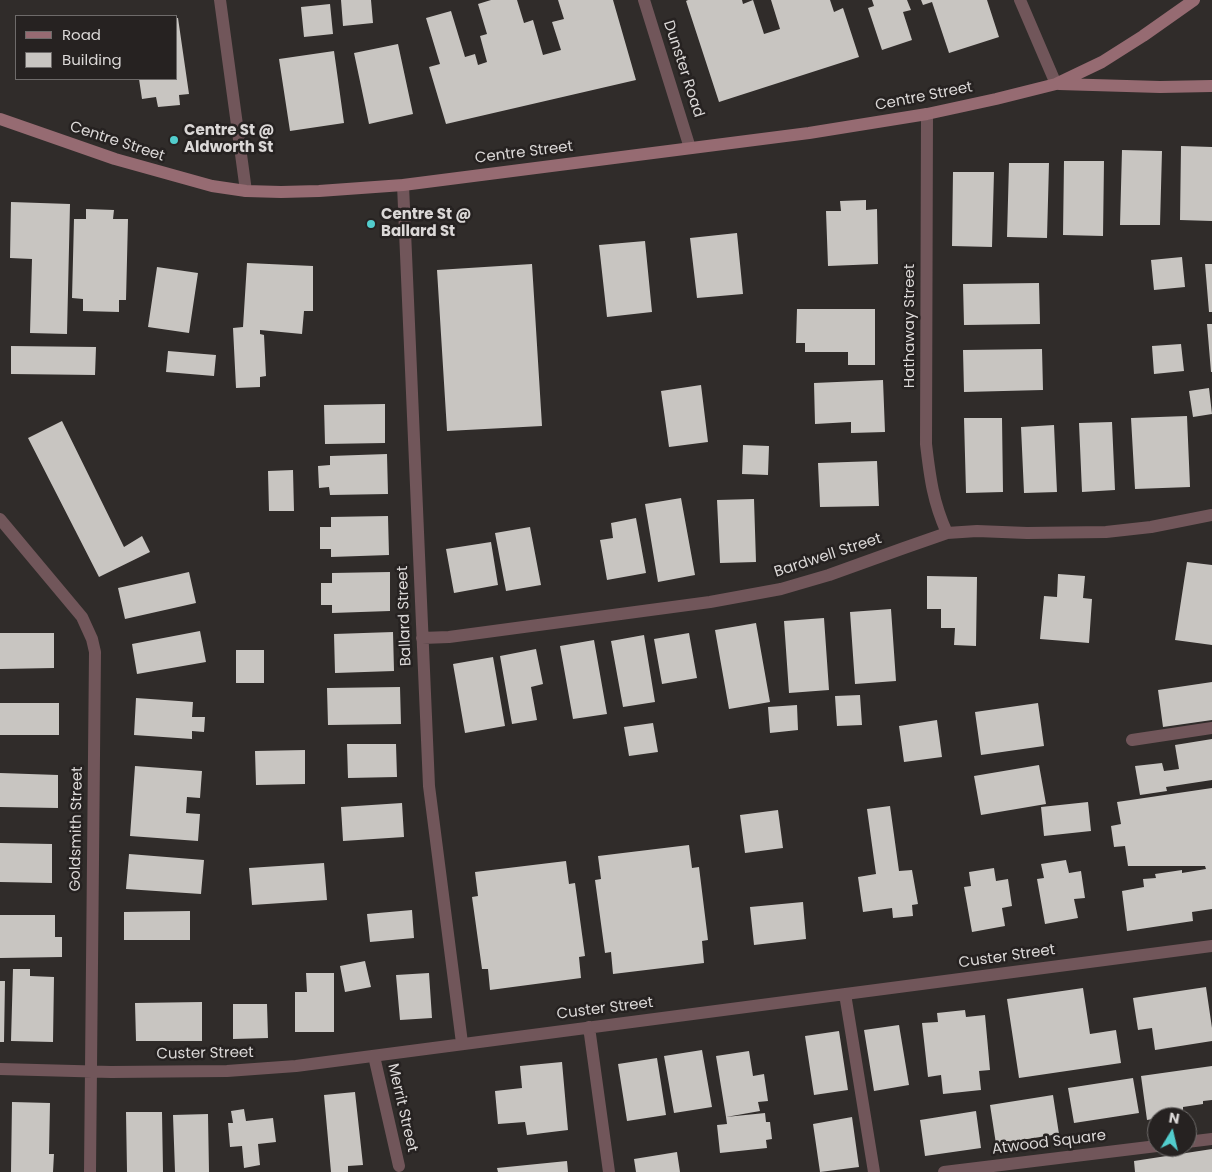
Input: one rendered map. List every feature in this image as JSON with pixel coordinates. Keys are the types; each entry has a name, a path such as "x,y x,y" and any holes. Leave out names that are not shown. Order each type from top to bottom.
{"main road":[{"name":"Centre Street","path":"0,120 80,148 164,174 212,186 246,191 319,192 403,185 809,133 927,114 1056,84 1102,62 1194,0"},
{"name":"Centre Street","path":"1056,84 1160,87 1212,86"}],"street":[{"path":"220,0 246,191"},
{"name":"Dunster Road","path":"644,0 690,148"},
{"path":"1020,0 1056,84"},
{"name":"Hathaway Street","path":"927,114 926,444 931,487 947,534"},
{"name":"Ballard Street","path":"403,185 429,786 462,1043"},
{"name":"Bardwell Street","path":"422,638 449,637 710,602 781,589 829,575 947,534 978,531 1027,534 1106,532 1152,527 1212,515"},
{"name":"Goldsmith Street","path":"0,519 82,617 92,639 95,652 90,1172"},
{"path":"1132,740 1212,728"},
{"name":"Custer Street","path":"0,1069 227,1071 296,1066 1212,946"},
{"path":"845,994 874,1172"},
{"path":"589,1027 609,1172"},
{"name":"Merrit Street","path":"374,1056 399,1166"},
{"path":"1197,1141 1212,1139"},
{"name":"Atwood Square","path":"944,1172 1147,1147"}],"building":[{"path":"341,0 371,0 373,23 343,26"},
{"path":"491,0 517,0 524,23 533,20 543,55 561,50 552,22 564,19 558,0 613,0 636,80 446,124 429,67 440,64 426,18 451,11 465,57 475,54 478,65 487,62 480,36 487,34 478,4"},
{"path":"742,0 743,4 753,0 764,34 780,29 771,0 830,0 834,12 843,8 859,57 719,102 686,1"},
{"path":"872,0 907,0 911,10 903,12 912,40 882,50 868,8 874,6"},
{"path":"921,0 987,0 999,37 949,53 932,2 923,5"},
{"path":"330,4 333,34 304,37 301,7"},
{"path":"178,18 189,94 179,95 180,105 158,107 156,97 142,99 139,80 178,80"},
{"path":"398,44 413,114 369,124 354,53"},
{"path":"334,51 344,123 290,131 279,59"},
{"path":"1181,146 1212,147 1212,221 1180,220"},
{"path":"1122,150 1162,151 1160,225 1120,225"},
{"path":"1064,161 1104,161 1103,236 1063,235"},
{"path":"1009,163 1049,163 1047,238 1007,237"},
{"path":"953,172 994,172 992,247 952,246"},
{"path":"866,200 866,210 877,209 878,264 828,266 826,211 841,211 840,201"},
{"path":"11,202 70,204 67,334 30,333 32,259 10,258"},
{"path":"86,209 114,210 113,219 128,219 126,300 119,300 119,312 83,311 83,299 72,298 74,219 86,219"},
{"path":"737,233 743,294 697,298 690,238"},
{"path":"645,241 652,312 607,317 599,245"},
{"path":"1182,257 1185,287 1154,290 1151,260"},
{"path":"247,263 313,266 313,311 304,311 302,334 260,330 260,334 264,335 266,376 260,377 260,387 236,388 233,328 243,327"},
{"path":"532,264 542,426 447,431 437,270"},
{"path":"1205,264 1212,264 1212,312 1209,312"},
{"path":"157,267 198,273 189,333 148,327"},
{"path":"1039,283 1040,324 964,325 963,284"},
{"path":"797,309 875,309 875,365 848,365 848,352 805,352 805,343 796,343"},
{"path":"1207,324 1212,324 1212,372 1211,372"},
{"path":"1181,344 1184,371 1154,374 1152,346"},
{"path":"11,346 96,347 95,375 11,374"},
{"path":"1042,349 1043,390 964,392 963,350"},
{"path":"168,351 216,355 214,376 166,372"},
{"path":"883,380 885,432 851,433 851,422 815,424 814,383"},
{"path":"701,385 708,442 669,447 661,391"},
{"path":"1209,388 1212,414 1193,417 1189,391"},
{"path":"385,404 385,443 325,444 324,405"},
{"path":"1187,416 1190,487 1135,489 1131,418"},
{"path":"964,418 1002,418 1003,492 966,493"},
{"path":"62,421 124,547 142,536 150,552 99,577 28,438"},
{"path":"1112,422 1115,490 1082,492 1079,423"},
{"path":"1054,425 1057,492 1024,493 1021,427"},
{"path":"743,445 769,446 768,475 742,474"},
{"path":"387,454 388,494 330,495 329,487 319,488 318,466 330,465 330,456"},
{"path":"877,461 879,506 820,507 818,463"},
{"path":"293,470 294,511 269,511 268,471"},
{"path":"681,498 695,575 658,582 645,504"},
{"path":"754,499 756,562 720,563 717,500"},
{"path":"388,516 389,555 331,557 331,549 320,549 320,527 331,527 331,517"},
{"path":"636,518 646,573 607,580 600,540 613,538 611,523"},
{"path":"530,527 541,585 506,591 495,533"},
{"path":"491,542 498,585 454,593 446,549"},
{"path":"1187,562 1212,565 1212,645 1175,640"},
{"path":"189,572 196,603 125,619 118,588"},
{"path":"390,572 390,611 332,613 332,605 321,605 321,583 332,583 332,573"},
{"path":"1058,574 1085,576 1083,598 1092,599 1089,643 1040,639 1044,596 1057,597"},
{"path":"927,576 977,577 976,646 954,645 955,628 941,628 941,609 927,609"},
{"path":"891,609 896,681 855,684 850,612"},
{"path":"824,618 829,690 789,693 784,621"},
{"path":"756,623 770,702 729,709 715,630"},
{"path":"200,631 206,662 137,674 132,644"},
{"path":"393,632 394,671 335,673 334,634"},
{"path":"0,633 54,633 54,668 0,669"},
{"path":"689,633 697,678 662,684 654,639"},
{"path":"644,635 655,702 623,707 611,641"},
{"path":"594,640 607,714 573,719 560,646"},
{"path":"536,649 543,684 531,687 537,720 512,724 500,656"},
{"path":"236,650 264,650 264,683 236,683"},
{"path":"493,657 505,726 465,733 453,664"},
{"path":"1212,682 1212,720 1163,727 1158,690"},
{"path":"400,687 401,724 328,725 327,688"},
{"path":"860,695 862,725 837,726 835,696"},
{"path":"136,698 193,702 192,717 205,717 204,732 192,731 192,739 134,735"},
{"path":"0,703 59,703 59,735 0,735"},
{"path":"1038,703 1044,746 981,755 975,712"},
{"path":"797,705 798,730 770,733 768,707"},
{"path":"937,720 942,757 904,762 899,726"},
{"path":"653,723 658,752 629,756 624,727"},
{"path":"1212,739 1212,780 1166,787 1167,791 1140,795 1135,766 1162,763 1164,771 1179,769 1175,745"},
{"path":"347,744 396,744 397,777 348,778"},
{"path":"305,750 305,784 256,785 255,751"},
{"path":"1039,765 1046,804 981,815 974,776"},
{"path":"135,766 202,771 200,798 187,797 186,813 200,814 198,841 130,836"},
{"path":"0,773 58,775 58,808 0,807"},
{"path":"1212,788 1212,909 1192,912 1193,921 1127,931 1122,891 1144,887 1143,879 1156,878 1155,874 1182,870 1182,873 1206,869 1205,866 1128,866 1125,846 1114,847 1111,826 1121,824 1117,802"},
{"path":"1088,802 1091,831 1044,836 1041,807"},
{"path":"402,803 404,837 343,841 341,807"},
{"path":"890,806 899,871 912,870 918,904 912,905 913,916 893,918 892,908 863,912 858,877 876,874 867,809"},
{"path":"778,810 783,848 745,853 740,815"},
{"path":"0,843 52,844 52,883 0,882"},
{"path":"689,845 692,868 699,867 708,940 702,941 704,963 613,974 611,952 605,953 595,880 601,879 598,856"},
{"path":"129,854 204,860 201,894 126,889"},
{"path":"1066,860 1069,873 1081,871 1085,898 1074,899 1078,918 1045,924 1037,879 1044,878 1041,864"},
{"path":"566,861 569,884 575,883 585,956 579,957 581,978 490,990 488,969 482,969 472,897 478,896 475,872"},
{"path":"324,863 327,900 252,905 249,868"},
{"path":"994,868 996,881 1008,879 1012,906 1002,908 1005,926 972,932 964,887 971,886 969,872"},
{"path":"803,902 806,939 754,945 750,907"},
{"path":"412,910 414,938 370,942 367,914"},
{"path":"190,911 190,940 124,940 124,912"},
{"path":"0,915 55,915 55,937 62,937 62,957 0,958"},
{"path":"365,961 371,987 345,992 340,966"},
{"path":"13,969 30,969 30,976 54,977 53,1042 11,1041"},
{"path":"306,973 334,973 334,1032 295,1032 295,992 307,992"},
{"path":"429,973 432,1018 400,1020 396,975"},
{"path":"0,981 5,981 4,1042 0,1042"},
{"path":"1206,987 1212,1041 1155,1050 1152,1028 1138,1030 1133,998"},
{"path":"1083,988 1090,1034 1116,1030 1121,1063 1019,1078 1007,999"},
{"path":"202,1002 202,1041 136,1041 135,1003"},
{"path":"233,1004 267,1004 268,1038 233,1039"},
{"path":"965,1010 966,1017 985,1015 990,1070 979,1071 981,1090 943,1094 941,1075 928,1077 922,1023 938,1022 937,1013"},
{"path":"899,1025 909,1085 874,1091 864,1030"},
{"path":"839,1031 848,1090 814,1095 805,1036"},
{"path":"702,1050 712,1107 674,1113 664,1056"},
{"path":"749,1051 753,1076 764,1074 768,1101 758,1102 760,1111 726,1117 716,1056"},
{"path":"657,1058 666,1115 627,1121 618,1064"},
{"path":"562,1062 568,1130 527,1135 525,1122 498,1124 495,1091 522,1088 520,1066"},
{"path":"1212,1066 1212,1100 1203,1101 1203,1104 1183,1107 1147,1107 1147,1120 1141,1076"},
{"path":"1133,1078 1139,1113 1074,1123 1068,1088"},
{"path":"355,1092 363,1165 348,1166 348,1172 331,1172 324,1095"},
{"path":"1053,1095 1059,1134 996,1144 990,1105"},
{"path":"12,1102 50,1103 49,1154 54,1154 53,1172 11,1172"},
{"path":"244,1109 246,1121 273,1118 276,1142 258,1144 260,1165 244,1168 242,1146 230,1147 228,1123 233,1123 231,1111"},
{"path":"976,1111 981,1148 925,1156 920,1120"},
{"path":"126,1112 162,1112 163,1172 127,1172"},
{"path":"765,1113 766,1122 770,1122 772,1139 766,1140 767,1148 720,1153 717,1125 727,1124 726,1117"},
{"path":"208,1114 209,1172 175,1172 173,1115"},
{"path":"852,1117 859,1167 820,1172 813,1124"},
{"path":"1212,1149 1212,1172 1135,1172 1134,1161 1160,1157 1197,1157 1197,1151"},
{"path":"677,1152 680,1172 636,1172 634,1159"},
{"path":"567,1161 568,1172 498,1172 497,1168"}],"place":[{"name":"Centre St @ Aldworth St","path":"174,140"},
{"name":"Centre St @ Ballard St","path":"371,224"}]}
